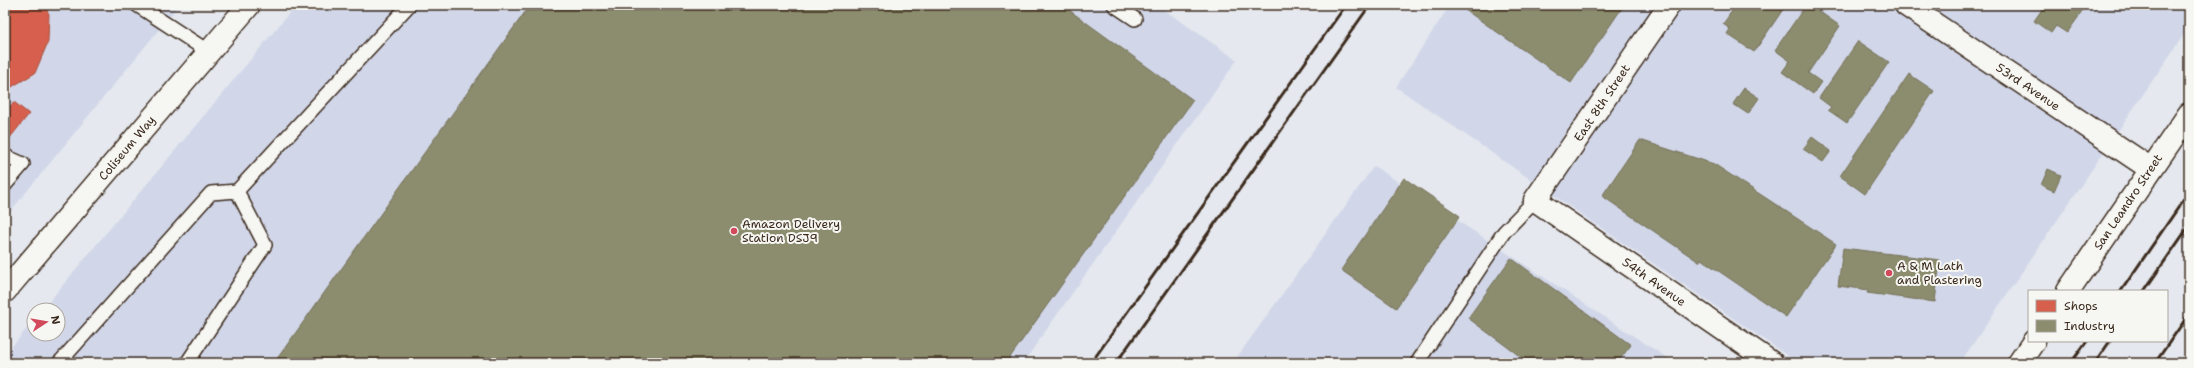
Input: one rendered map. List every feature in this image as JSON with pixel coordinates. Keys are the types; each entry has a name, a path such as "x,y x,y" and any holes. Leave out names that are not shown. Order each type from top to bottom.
{"street":[{"name":"Coliseum Way","path":"5,291 249,5"},
{"name":"East 8th Street","path":"1536,200 1669,5"},
{"name":"53rd Avenue","path":"1906,5 2151,169"},
{"name":"San Leandro Street","path":"2069,290 2189,114"},
{"name":"54th Avenue","path":"1536,200 1772,363"},
{"path":"2019,363 2033,342"}],"lane":[{"path":"137,5 209,52"},
{"path":"59,363 211,193 237,191 409,5"},
{"path":"1114,5 1135,19"},
{"path":"5,156 23,164 5,185"},
{"path":"187,363 264,245 237,191"},
{"path":"1417,363 1504,232 1536,200"}],"shaded area":[{"path":"5,5 179,5 5,218"},
{"name":"Amazon Delivery Station DSJ9","path":"296,5 1157,5 1237,60 1023,363 5,363 5,355 26,330 26,342 66,342 66,302 49,302"},
{"path":"1450,5 2189,5 2189,27 1960,363 1798,363 1396,87"},
{"path":"1374,166 1675,363 1233,363"}],"building: Shops":[{"path":"5,5 44,5 49,14 48,42 35,73 5,91"},
{"path":"14,102 29,114 9,139 5,136 5,112"}],"building: Industry":[{"name":"Amazon Delivery Station DSJ9","path":"530,5 1062,5 1193,100 1006,363 274,363"},
{"path":"1458,5 1624,5 1571,83"},
{"path":"1736,5 1786,5 1754,52 1727,34 1730,29 1723,24"},
{"path":"1806,5 1810,5 1840,26 1808,73 1821,82 1813,94 1782,72 1790,61 1775,50"},
{"path":"2045,5 2087,5 2067,33 2056,26 2051,33 2034,21"},
{"path":"1858,41 1889,62 1847,123 1828,110 1831,107 1819,98"},
{"path":"1909,74 1934,91 1865,194 1840,176"},
{"path":"1744,88 1759,98 1748,114 1733,104"},
{"path":"1812,137 1831,151 1823,162 1803,149"},
{"path":"1640,140 1714,164 1836,244 1786,317 1701,259 1699,262 1602,196"},
{"path":"2048,169 2061,175 2054,191 2041,185"},
{"path":"1404,178 1460,216 1396,308 1341,270"},
{"name":"A & M Lath and Plastering","path":"1843,248 1940,260 1935,302 1867,293 1868,290 1838,286"},
{"path":"1511,258 1631,345 1617,363 1529,363 1468,318"}],"railway":[{"path":"1091,363 1346,5"},
{"path":"1116,363 1370,5"},
{"path":"2122,290 2189,192"},
{"path":"2145,290 2189,226"},
{"path":"2155,363 2189,314"},
{"path":"2071,363 2086,342"},
{"path":"2095,363 2109,342"}],"place":[{"name":"Amazon Delivery Station DSJ9","path":"734,231"},
{"name":"A & M Lath and Plastering","path":"1889,273"}]}
